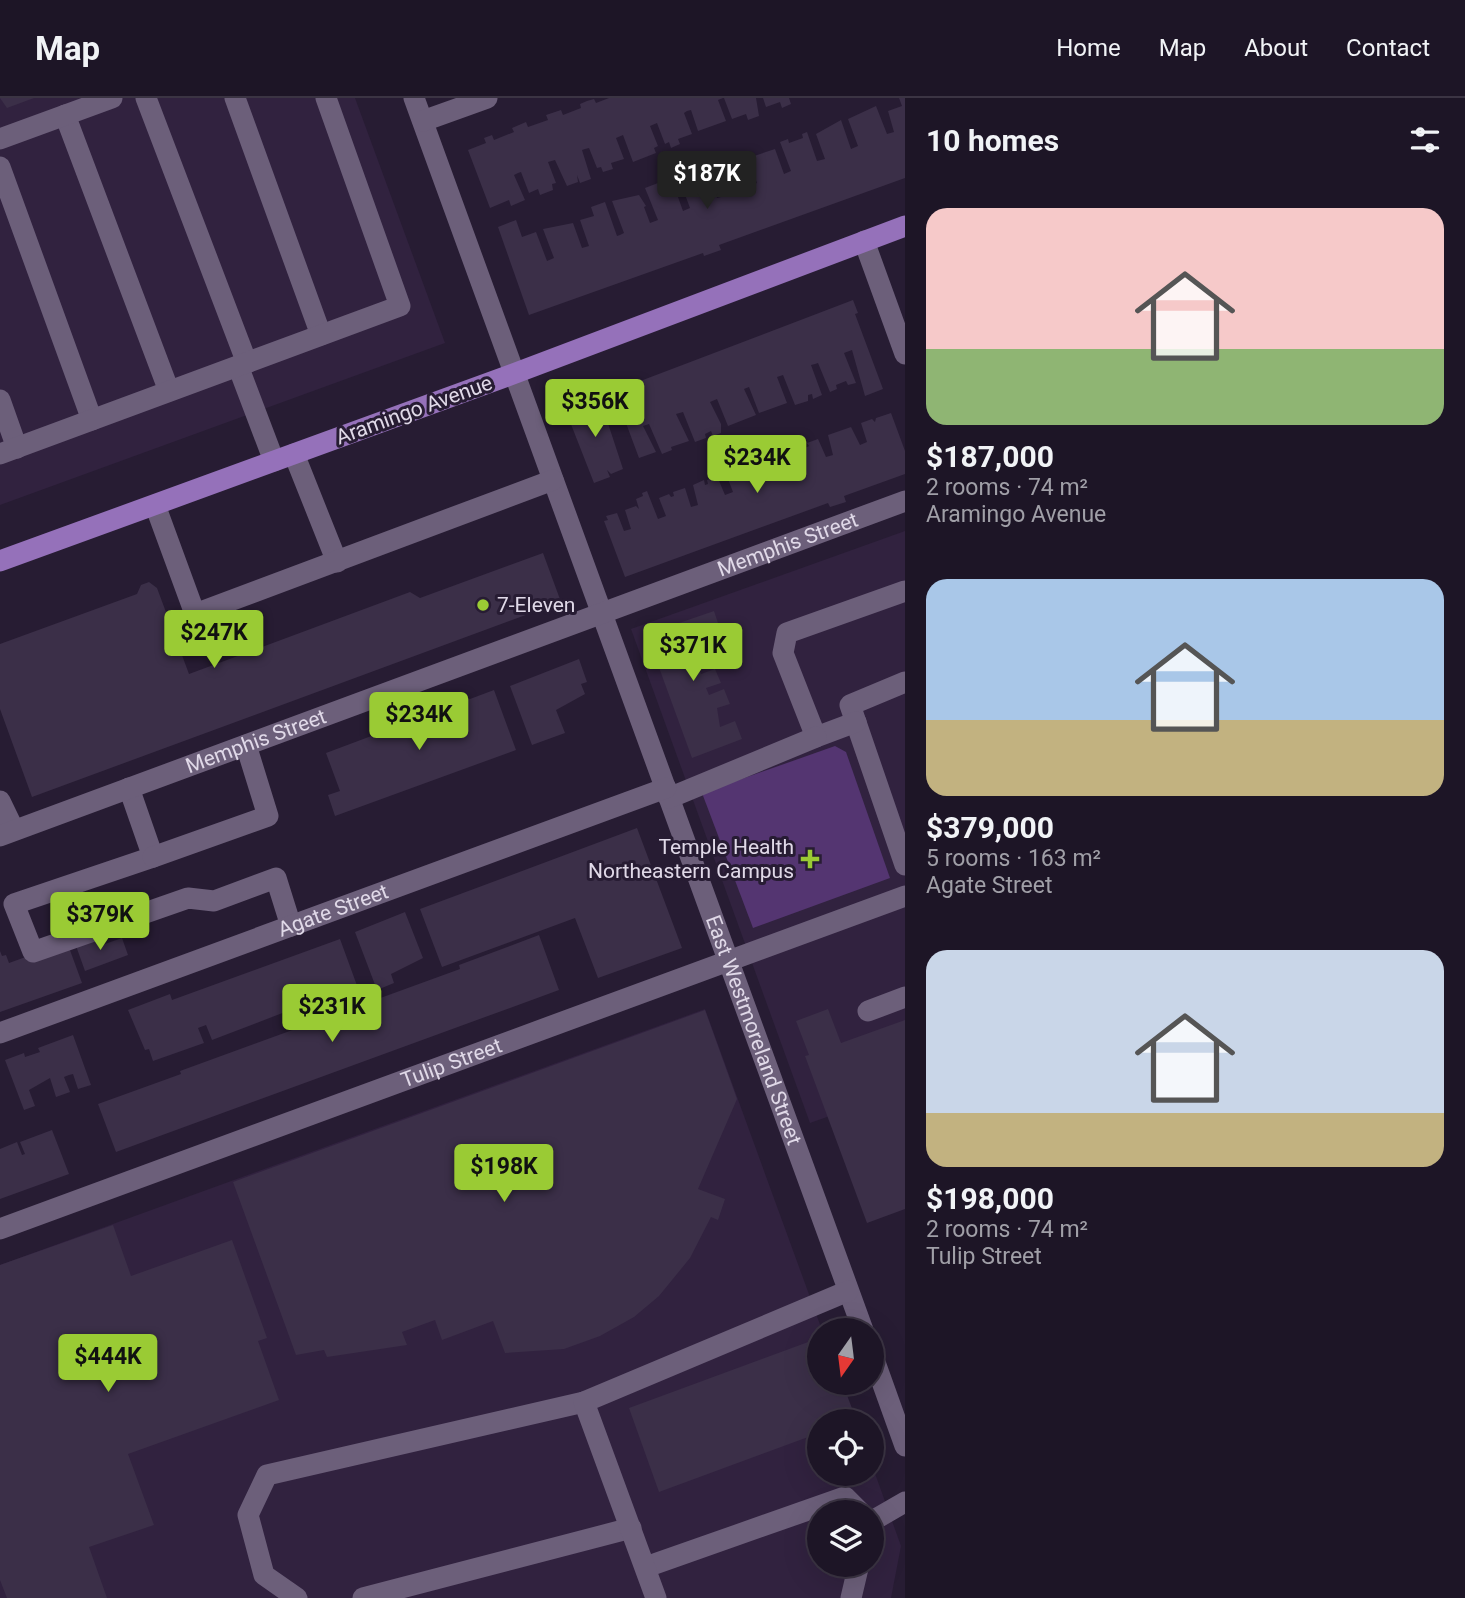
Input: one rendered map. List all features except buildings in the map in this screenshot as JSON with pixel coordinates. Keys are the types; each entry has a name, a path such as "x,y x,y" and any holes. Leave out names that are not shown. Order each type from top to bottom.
{"main road":[{"name":"Aramingo Avenue","path":"0,561 513,374 905,226"}],"street":[{"path":"0,139 112,98"},
{"path":"146,98 274,461"},
{"path":"235,98 321,335"},
{"path":"0,400 9,451 400,306 326,98"},
{"name":"East Westmoreland Street","path":"414,98 858,1318"},
{"path":"423,121 477,100"},
{"path":"65,115 169,391"},
{"path":"0,167 92,420"},
{"path":"864,241 905,354"},
{"path":"294,454 337,562"},
{"path":"155,505 195,614 553,480"},
{"name":"Memphis Street","path":"7,833 905,502"},
{"path":"816,737 783,653 787,633 905,591"},
{"path":"905,682 850,705 905,865"},
{"name":"Agate Street","path":"0,1034 856,722"},
{"path":"246,745 268,816 14,904 33,951 188,898 214,901 276,878 291,926"},
{"path":"129,788 153,857"},
{"path":"0,801 7,833"},
{"name":"Tulip Street","path":"0,1229 905,896"},
{"path":"868,1011 905,997"},
{"path":"297,1598 264,1575 248,1516 267,1475 584,1402 848,1291"},
{"path":"884,1387 905,1446"},
{"path":"584,1402 656,1598"},
{"path":"884,1514 905,1502"},
{"path":"646,1567 807,1510"},
{"path":"363,1598 631,1528"},
{"path":"851,1598 856,1577"}],"shaded area":[{"path":"0,98 355,98 445,343 0,505"},
{"name":"Temple Health Northeastern Campus","path":"905,531 905,1089 810,1123 631,629"},
{"path":"835,746 846,752 890,878 753,928 702,793"},
{"path":"705,1009 818,1318 807,1318 807,1395 845,1395 851,1409 807,1409 807,1486 880,1486 901,1546 891,1598 0,1598 0,1265"}],"place":[{"name":"7-Eleven","path":"483,605"},
{"name":"Temple Health Northeastern Campus","path":"810,859"}]}
